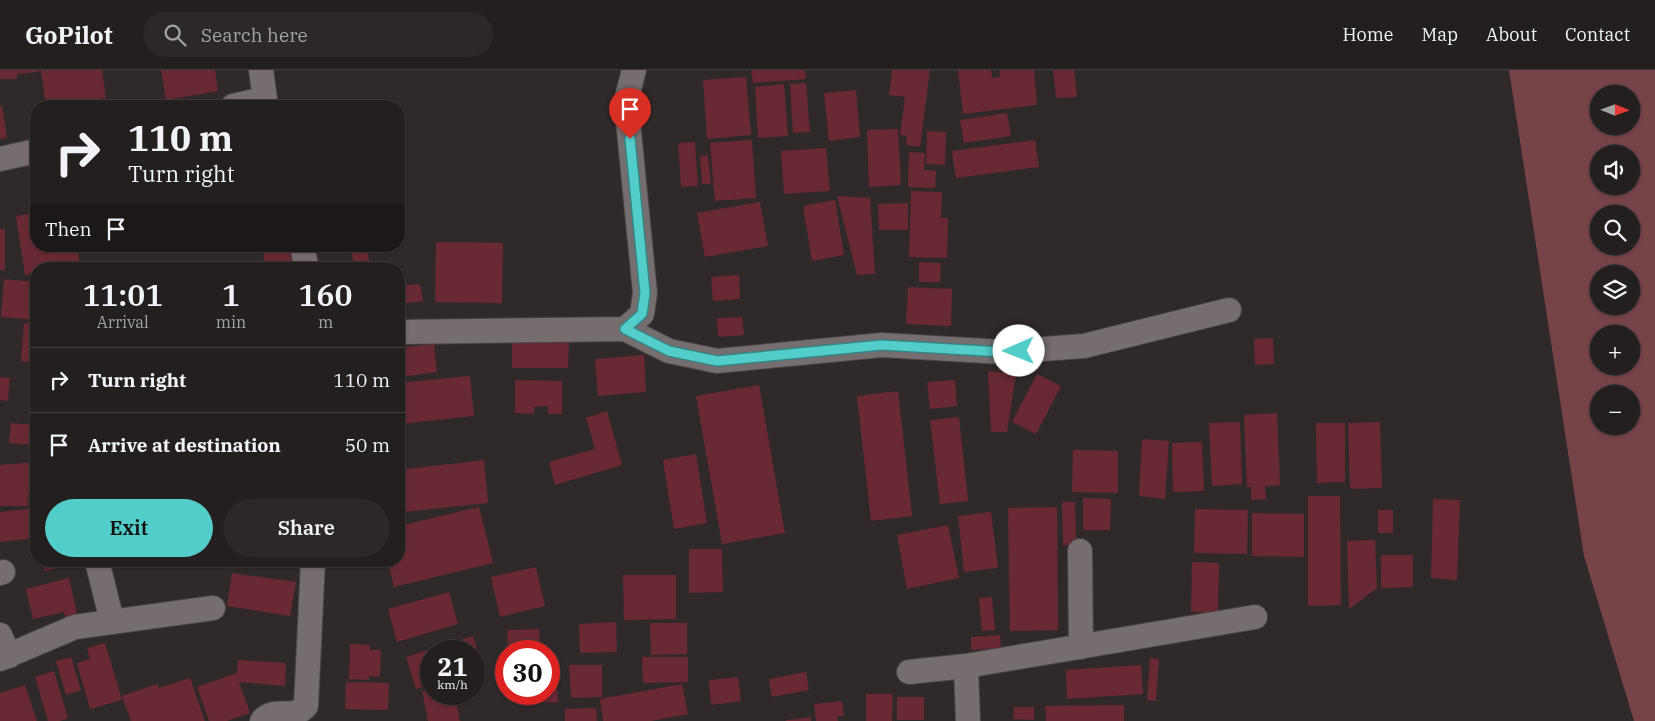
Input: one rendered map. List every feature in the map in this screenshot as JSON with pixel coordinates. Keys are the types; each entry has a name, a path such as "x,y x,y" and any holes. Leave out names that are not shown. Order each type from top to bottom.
{"street":[{"path":"261,70 265,100"},
{"path":"625,329 642,314 645,293 626,101 634,70"},
{"path":"0,159 30,152"},
{"path":"405,332 625,329 669,351 717,361 882,345 1002,352 1084,346 1229,310"},
{"path":"1080,551 1081,646"},
{"path":"98,567 112,621"},
{"path":"262,721 272,715 294,716 302,713 306,706 313,567"},
{"path":"3,650 74,627 212,608"},
{"path":"909,672 966,666 1255,617"},
{"path":"966,666 968,721"}],"shaded area":[{"path":"1509,70 1655,70 1655,721 1634,721 1584,556"}],"building":[{"path":"0,70 39,70 39,72 17,74 17,79 0,79"},
{"path":"41,70 102,70 106,98 91,100 45,100"},
{"path":"161,70 215,70 218,91 166,100"},
{"path":"751,70 805,70 806,79 753,83"},
{"path":"892,70 930,70 920,147 906,145 907,136 900,135 905,97 889,95"},
{"path":"958,70 991,70 992,78 1000,77 999,70 1034,70 1037,105 963,114"},
{"path":"1053,70 1074,70 1077,97 1056,98"},
{"path":"746,77 751,135 707,139 703,80"},
{"path":"806,83 810,132 793,133 790,84"},
{"path":"784,84 788,136 758,138 755,87"},
{"path":"856,90 860,137 829,141 824,93"},
{"path":"0,106 2,106 7,138 0,139"},
{"path":"1007,113 1011,136 964,143 960,120"},
{"path":"898,129 901,185 869,187 867,130"},
{"path":"927,131 946,132 945,165 926,164"},
{"path":"752,140 756,198 715,201 710,143"},
{"path":"1035,140 1039,167 956,178 952,151"},
{"path":"695,142 698,186 681,187 678,143"},
{"path":"826,148 830,191 784,194 781,151"},
{"path":"909,152 925,153 924,170 936,171 935,188 908,187"},
{"path":"708,155 711,184 702,184 700,156"},
{"path":"911,191 942,192 941,218 948,218 947,258 909,257"},
{"path":"837,196 870,198 875,274 857,275"},
{"path":"835,200 844,255 812,261 803,206"},
{"path":"760,202 768,246 705,257 697,213"},
{"path":"908,203 908,230 879,230 878,204"},
{"path":"30,214 30,252 78,252 79,262 30,262 30,274 25,275 16,216"},
{"path":"0,229 5,229 5,270 0,270"},
{"path":"436,242 503,243 502,303 435,302"},
{"path":"264,252 295,252 294,262 263,262"},
{"path":"352,252 368,252 369,262 353,262"},
{"path":"919,262 941,263 940,282 919,282"},
{"path":"739,275 740,299 713,301 711,277"},
{"path":"4,279 30,281 30,319 1,317"},
{"path":"420,284 423,301 405,303 405,285"},
{"path":"908,287 952,289 951,326 906,324"},
{"path":"742,317 744,335 718,337 717,318"},
{"path":"24,323 30,324 30,362 21,361"},
{"path":"1273,338 1274,364 1255,365 1254,339"},
{"path":"512,339 569,340 568,368 512,368"},
{"path":"434,344 437,372 405,376 405,347"},
{"path":"644,355 646,392 598,396 595,359"},
{"path":"988,371 1016,374 1007,432 991,432"},
{"path":"1037,374 1061,386 1036,434 1012,422"},
{"path":"470,376 474,416 405,423 405,382"},
{"path":"0,377 10,378 8,401 0,400"},
{"path":"515,380 562,381 562,414 548,414 548,406 534,407 534,414 515,413"},
{"path":"955,380 957,406 930,409 927,382"},
{"path":"759,385 785,533 722,544 696,396"},
{"path":"898,391 912,516 871,521 857,396"},
{"path":"607,411 622,465 555,485 549,462 595,449 586,418"},
{"path":"1277,413 1280,485 1265,486 1266,499 1251,500 1251,487 1247,487 1244,415"},
{"path":"959,417 968,501 940,504 930,420"},
{"path":"1240,422 1242,484 1212,486 1209,423"},
{"path":"1380,422 1382,488 1350,489 1348,423"},
{"path":"11,423 30,425 30,445 9,443"},
{"path":"1316,423 1345,423 1345,482 1317,483"},
{"path":"1142,439 1169,441 1165,499 1139,496"},
{"path":"1202,442 1204,491 1173,492 1172,443"},
{"path":"1073,450 1118,451 1118,493 1072,492"},
{"path":"696,454 707,523 674,529 663,460"},
{"path":"484,460 488,503 405,512 405,469"},
{"path":"30,462 28,506 0,506 0,465"},
{"path":"1308,496 1340,496 1341,605 1308,606"},
{"path":"1083,498 1111,499 1110,530 1083,530"},
{"path":"1433,499 1460,500 1457,580 1431,578"},
{"path":"1062,502 1075,502 1076,545 1063,545"},
{"path":"479,507 493,563 394,587 389,567 405,567 405,525"},
{"path":"1057,507 1058,630 1010,631 1008,508"},
{"path":"30,509 30,539 0,542 0,512"},
{"path":"1195,509 1248,510 1247,554 1194,553"},
{"path":"1378,510 1393,510 1393,533 1378,533"},
{"path":"991,512 998,568 964,572 958,516"},
{"path":"1252,513 1304,514 1304,557 1252,556"},
{"path":"948,525 959,578 907,589 897,535"},
{"path":"1375,540 1377,588 1349,609 1347,541"},
{"path":"689,549 722,549 723,592 689,593"},
{"path":"1381,555 1413,555 1413,587 1381,588"},
{"path":"1192,562 1219,563 1218,613 1191,612"},
{"path":"44,567 60,567 45,571"},
{"path":"536,567 545,606 500,617 491,577"},
{"path":"232,573 296,582 290,616 227,606"},
{"path":"623,575 676,575 676,619 624,620"},
{"path":"69,578 78,618 66,620 64,612 33,619 26,589"},
{"path":"449,592 458,624 397,642 388,609"},
{"path":"992,597 995,630 982,631 979,598"},
{"path":"616,622 617,652 580,653 579,624"},
{"path":"650,623 687,623 687,654 651,655"},
{"path":"539,629 540,640 507,640 507,630"},
{"path":"1000,635 1001,648 971,650 971,637"},
{"path":"473,636 474,640 460,640"},
{"path":"105,643 122,700 90,709 77,663 90,659 87,648"},
{"path":"350,644 370,645 370,650 381,650 380,677 369,676 369,680 349,679"},
{"path":"420,653 420,688 416,689 406,657"},
{"path":"71,657 81,690 66,695 56,661"},
{"path":"642,657 688,657 688,682 643,683"},
{"path":"1150,658 1159,659 1156,701 1147,700"},
{"path":"238,660 286,663 285,686 239,682 250,713 227,721 209,721 197,687 237,673"},
{"path":"569,665 602,665 602,697 571,698"},
{"path":"1141,665 1143,694 1067,699 1066,670"},
{"path":"54,671 68,718 60,721 48,721 35,677"},
{"path":"806,672 809,690 772,697 769,679"},
{"path":"738,677 741,701 711,705 709,680"},
{"path":"190,678 205,721 131,721 122,696 157,684 159,688"},
{"path":"346,682 389,683 388,710 345,709"},
{"path":"682,684 688,714 651,721 603,721 600,699"},
{"path":"25,685 37,721 0,721 0,693"},
{"path":"866,694 893,694 892,721 866,721"},
{"path":"897,697 924,697 924,720 897,720"},
{"path":"842,701 844,716 837,716 838,721 816,721 814,704"},
{"path":"425,705 457,705 460,721 428,721"},
{"path":"1124,705 1124,721 1046,721 1045,706"},
{"path":"1014,707 1034,707 1034,720 1013,719"},
{"path":"596,708 597,721 565,721 565,709"},
{"path":"811,717 811,721 786,721 786,720"}],"route":[{"path":"630,139 645,293 642,314 625,329 669,351 717,361 882,345 1002,352 1019,351"}]}
